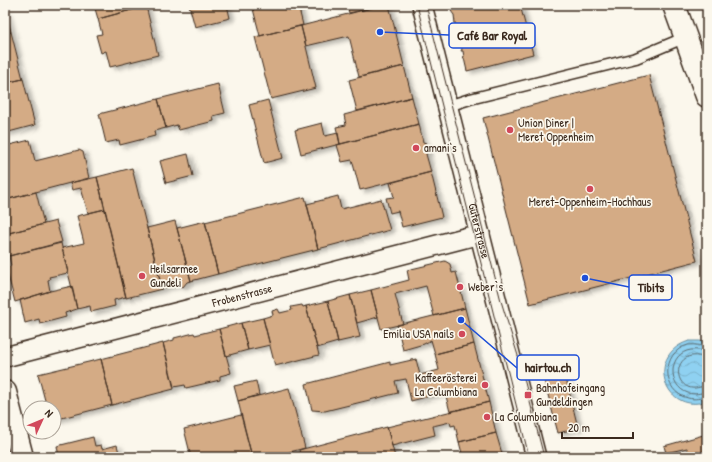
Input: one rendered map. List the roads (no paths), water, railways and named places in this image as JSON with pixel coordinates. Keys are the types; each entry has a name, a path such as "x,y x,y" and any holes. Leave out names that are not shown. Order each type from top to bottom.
{"street":[{"name":"Güterstrasse","path":"422,5 536,457"},
{"path":"674,5 707,96"},
{"name":"Frobenstrasse","path":"5,357 480,234"},
{"path":"5,392 22,457"}],"lane":[{"path":"448,106 470,99 636,58 686,37"}],"water":[{"path":"689,341 700,341 707,343 707,401 692,403 680,400 671,392 665,382 664,370 667,358 675,348"}],"tram line":[{"path":"417,5 529,457"},
{"path":"426,5 501,301 519,359 544,457"}],"place":[{"name":"Café Bar Royal","path":"380,32"},
{"name":"Union Diner | Meret Oppenheim","path":"510,130"},
{"name":"amani‘s","path":"416,148"},
{"name":"Meret-Oppenheim-Hochhaus","path":"590,189"},
{"name":"Heilsarmee Gundeli","path":"142,276"},
{"name":"Tibits","path":"585,278"},
{"name":"Weberˋs","path":"460,287"},
{"name":"hairtou.ch","path":"461,320"},
{"name":"Emilia USA nails","path":"462,334"},
{"name":"Kaffeerösterei La Columbiana","path":"485,385"},
{"name":"Bahnhofeingang Gundeldingen","path":"528,395"},
{"name":"La Columbiana","path":"487,417"}]}
